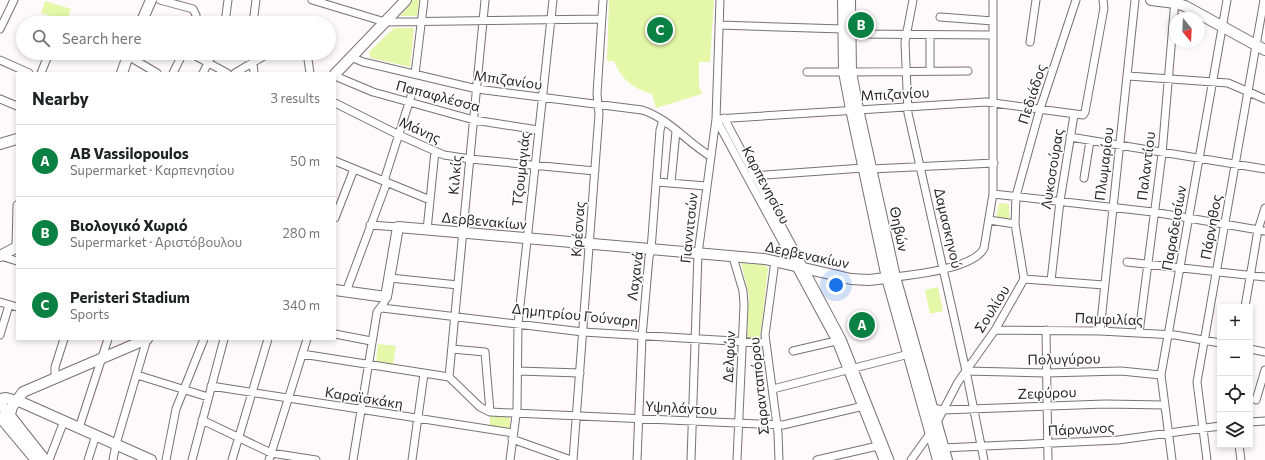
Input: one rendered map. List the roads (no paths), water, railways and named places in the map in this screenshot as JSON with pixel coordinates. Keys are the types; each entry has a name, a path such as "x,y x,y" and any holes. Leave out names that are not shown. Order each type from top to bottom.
{"street":[{"path":"0,29 14,0"},
{"path":"144,16 151,0"},
{"path":"160,0 193,9 196,16"},
{"path":"226,16 228,0"},
{"path":"254,16 256,0"},
{"path":"312,0 385,22 602,19"},
{"path":"336,74 406,0"},
{"path":"415,74 424,0"},
{"name":"Κιλκίς","path":"449,377 485,0"},
{"name":"Τζουμαγιάς","path":"510,460 516,414 518,324 553,0"},
{"name":"Κρέσνας","path":"572,460 577,416 595,171 599,105 597,94 603,0"},
{"name":"Γιαννιτσών","path":"691,460 698,254 716,119 720,0"},
{"name":"Θηβών","path":"843,0 847,31 848,72 854,109 908,354 947,460"},
{"name":"Θηβών","path":"847,31 850,0"},
{"name":"Δαμασκηνού","path":"913,0 906,34 906,71 911,127 966,370 984,460"},
{"name":"Δερβενακίων","path":"370,224 398,228 775,261 851,279 891,278 944,270 972,258 982,251 989,220 993,194 994,163 993,0"},
{"path":"1030,42 1036,0"},
{"name":"Πεδιάδος","path":"1016,196 1040,109 1076,0"},
{"name":"Λυκοσούρας","path":"1051,281 1060,201 1074,115 1083,115 1086,112 1104,8 1103,0"},
{"name":"Πλωμαρίου","path":"1100,331 1135,0"},
{"path":"1151,0 1175,1 1261,48"},
{"name":"Παραδεισίων","path":"1172,460 1164,405 1162,375 1226,0"},
{"name":"Παλαντίου","path":"1139,333 1162,154 1175,1"},
{"name":"Πάρνηθος","path":"1207,460 1197,388 1249,92 1261,48 1264,1"},
{"path":"940,17 993,21"},
{"path":"719,25 930,35 993,35"},
{"path":"930,35 930,71"},
{"name":"Μπιζανίου","path":"351,57 363,62 477,89 651,112 710,156"},
{"path":"0,60 27,72"},
{"path":"41,72 46,60"},
{"path":"122,72 127,60"},
{"path":"137,60 156,72"},
{"path":"173,72 179,60"},
{"path":"203,60 224,72"},
{"path":"203,72 210,60"},
{"path":"237,72 257,60"},
{"path":"308,60 310,72"},
{"path":"253,62 254,72"},
{"path":"806,72 968,71"},
{"name":"Παπαφλέσσα","path":"336,76 361,88 474,120 538,130"},
{"path":"1128,76 1213,82 1234,85 1265,99"},
{"path":"346,292 386,182 412,93"},
{"path":"0,99 16,106"},
{"name":"Μπιζανίου","path":"716,119 854,109 994,103 1074,115"},
{"name":"Μάνης","path":"336,104 399,135 444,155 470,159 595,171"},
{"name":"Καρπενησίου","path":"724,118 751,176 850,369 881,446 890,460"},
{"name":"Καρπενησίου","path":"716,119 751,176"},
{"name":"Λαχανά","path":"637,460 642,336 657,182 660,130 663,120"},
{"path":"671,183 676,131"},
{"path":"1070,138 1162,154 1265,169"},
{"path":"0,144 16,140"},
{"path":"1084,178 1090,141"},
{"path":"427,230 435,151"},
{"path":"336,161 430,200"},
{"path":"751,176 994,163"},
{"path":"336,215 354,169"},
{"path":"657,182 706,186"},
{"path":"993,194 1154,212 1262,231"},
{"name":"Σουλίου","path":"911,460 934,428 966,370 996,330 1024,279 1015,224 1016,196"},
{"path":"1245,304 1250,275 1262,231 1265,208"},
{"path":"989,220 1015,224"},
{"path":"353,460 371,341 377,312 382,308 386,297 398,228"},
{"path":"1,256 16,247"},
{"path":"1,256 16,261"},
{"name":"Δελφών","path":"732,257 744,299 737,460"},
{"name":"Σαρανταπόρου","path":"775,261 765,334 773,389 779,460"},
{"path":"1127,262 1265,277"},
{"name":"Καρπενησίου","path":"798,266 842,338 850,369"},
{"path":"390,278 458,285"},
{"name":"Θηβών","path":"891,278 932,408 938,460"},
{"path":"1024,279 1104,285"},
{"path":"336,290 386,297"},
{"path":"0,302 16,307"},
{"path":"0,335 9,305"},
{"name":"Δημητρίου Γούναρη","path":"382,308 583,332 743,343 766,343"},
{"name":"Παμφιλίας","path":"996,330 1100,331 1168,334 1217,342"},
{"path":"1046,330 1048,460"},
{"path":"336,334 371,341"},
{"path":"55,378 55,367 64,340"},
{"path":"79,428 108,340"},
{"path":"10,414 16,400 28,390 145,340"},
{"path":"113,460 116,444 147,340"},
{"path":"166,460 172,426 184,389 204,340"},
{"path":"192,460 224,340"},
{"path":"232,460 268,340"},
{"path":"270,456 307,340"},
{"path":"793,351 836,341"},
{"path":"452,349 485,352 490,412"},
{"path":"1253,350 1265,352"},
{"path":"302,354 367,366 449,377 480,407 490,412"},
{"path":"773,389 908,354"},
{"name":"Πολυγύρου","path":"966,370 1046,372 1121,371 1162,375"},
{"path":"1256,400 1265,370"},
{"path":"518,371 580,373"},
{"path":"412,460 424,374"},
{"path":"137,375 208,397"},
{"name":"Καραϊσκάκη","path":"211,386 418,419 513,436 572,460"},
{"path":"28,390 26,398 28,405"},
{"path":"0,392 151,460"},
{"path":"0,399 16,400"},
{"path":"0,403 45,460"},
{"name":"Ζεφύρου","path":"932,408 943,410 1106,404 1164,405"},
{"name":"Υψηλάντου","path":"490,412 783,425 814,419 865,405"},
{"path":"0,417 4,427 36,460"},
{"path":"202,420 238,437 270,456 316,460"},
{"path":"1253,422 1265,420"},
{"path":"49,460 64,421"},
{"name":"Πάρνωνος","path":"943,448 1118,440 1217,426"},
{"path":"88,460 96,436"},
{"path":"817,460 881,446"},
{"name":"Καρπενησίου","path":"881,446 883,460"},
{"path":"1239,448 1241,460"}],"place":[{"name":"Βιολογικό Χωριό","path":"861,25"},
{"name":"Peristeri Stadium","path":"660,30"},
{"name":"AB Vassilopoulos","path":"862,325"}]}
